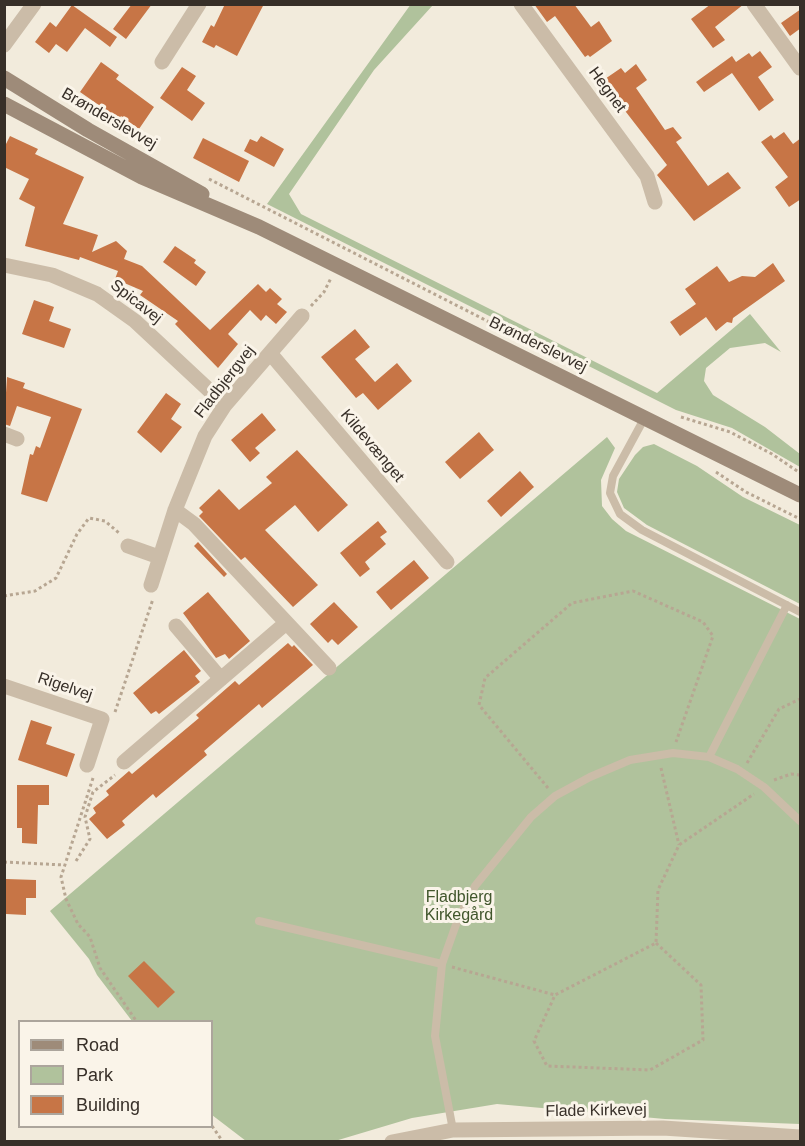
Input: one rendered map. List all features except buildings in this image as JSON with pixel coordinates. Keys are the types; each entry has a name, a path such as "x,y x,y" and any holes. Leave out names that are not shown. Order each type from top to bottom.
{"main road":[{"name":"Brønderslevvej","path":"4,78 88,130 259,227"},
{"name":"Brønderslevvej","path":"4,104 142,177 259,227 801,495"}],"street":[{"path":"4,45 34,4"},
{"path":"162,62 199,4"},
{"name":"Hegnet","path":"521,4 647,176 655,202"},
{"path":"754,4 801,68"},
{"name":"Spicavej","path":"4,265 52,275 97,294 135,321 225,405"},
{"name":"Fladbjergvej","path":"151,585 175,510 205,436 225,405 302,316"},
{"name":"Kildevænget","path":"270,353 447,562"},
{"path":"175,510 194,524 329,668"},
{"path":"128,546 159,557"},
{"path":"124,762 286,623"},
{"path":"176,626 221,679"},
{"name":"Rigelvej","path":"4,686 102,719 92,766"},
{"name":"Flade Kirkevej","path":"392,1142 453,1130 663,1128 801,1137"}],"lane":[{"path":"645,417 613,476 610,493 620,514 642,530 801,612"},
{"path":"709,757 787,605"},
{"path":"453,1130 435,1036 442,964 458,919 475,886 503,848 531,817 555,796 590,777 630,760 673,753 709,757 742,772 764,787 801,821"},
{"path":"259,921 442,964"}],"path":[{"path":"206,177 502,328"},
{"path":"302,316 324,292 331,278"},
{"path":"673,414 730,432 772,454 801,473"},
{"path":"4,596 35,591 56,578 77,534 89,518 105,521 128,541 128,546"},
{"path":"115,713 156,590 151,585"},
{"path":"555,796 479,705 485,678 572,603 633,591 703,622 712,636 673,753"},
{"path":"742,772 779,709 801,699"},
{"path":"658,755 679,845"},
{"path":"76,861 90,839 86,817 90,811 93,792 124,768 124,762"},
{"path":"92,766 61,877 66,899 78,924 90,937 100,968 136,1020"},
{"path":"656,943 555,994 534,1041 547,1066 650,1070 703,1040 701,985 656,943 658,890 679,845 781,776 801,775"},
{"path":"4,862 64,865"},
{"path":"442,964 555,994"},
{"path":"213,1128 222,1142"}],"green space":[{"path":"411,4 433,5 374,70 289,194 301,214 657,393 750,314 781,352 765,343 730,348 706,368 704,381 713,395 765,427 800,454 800,467 732,428 676,410 267,204"},
{"name":"Fladbjerg Kirkegård","path":"607,437 615,448 601,480 602,506 612,519 626,531 800,619 800,1124 665,1119 497,1104 412,1118 335,1141 246,1141 213,1116 213,1020 131,1020 97,975 89,959 50,911"},
{"path":"654,444 697,466 743,497 800,525 800,604 647,525 624,508 617,492 619,479 643,447"}]}
